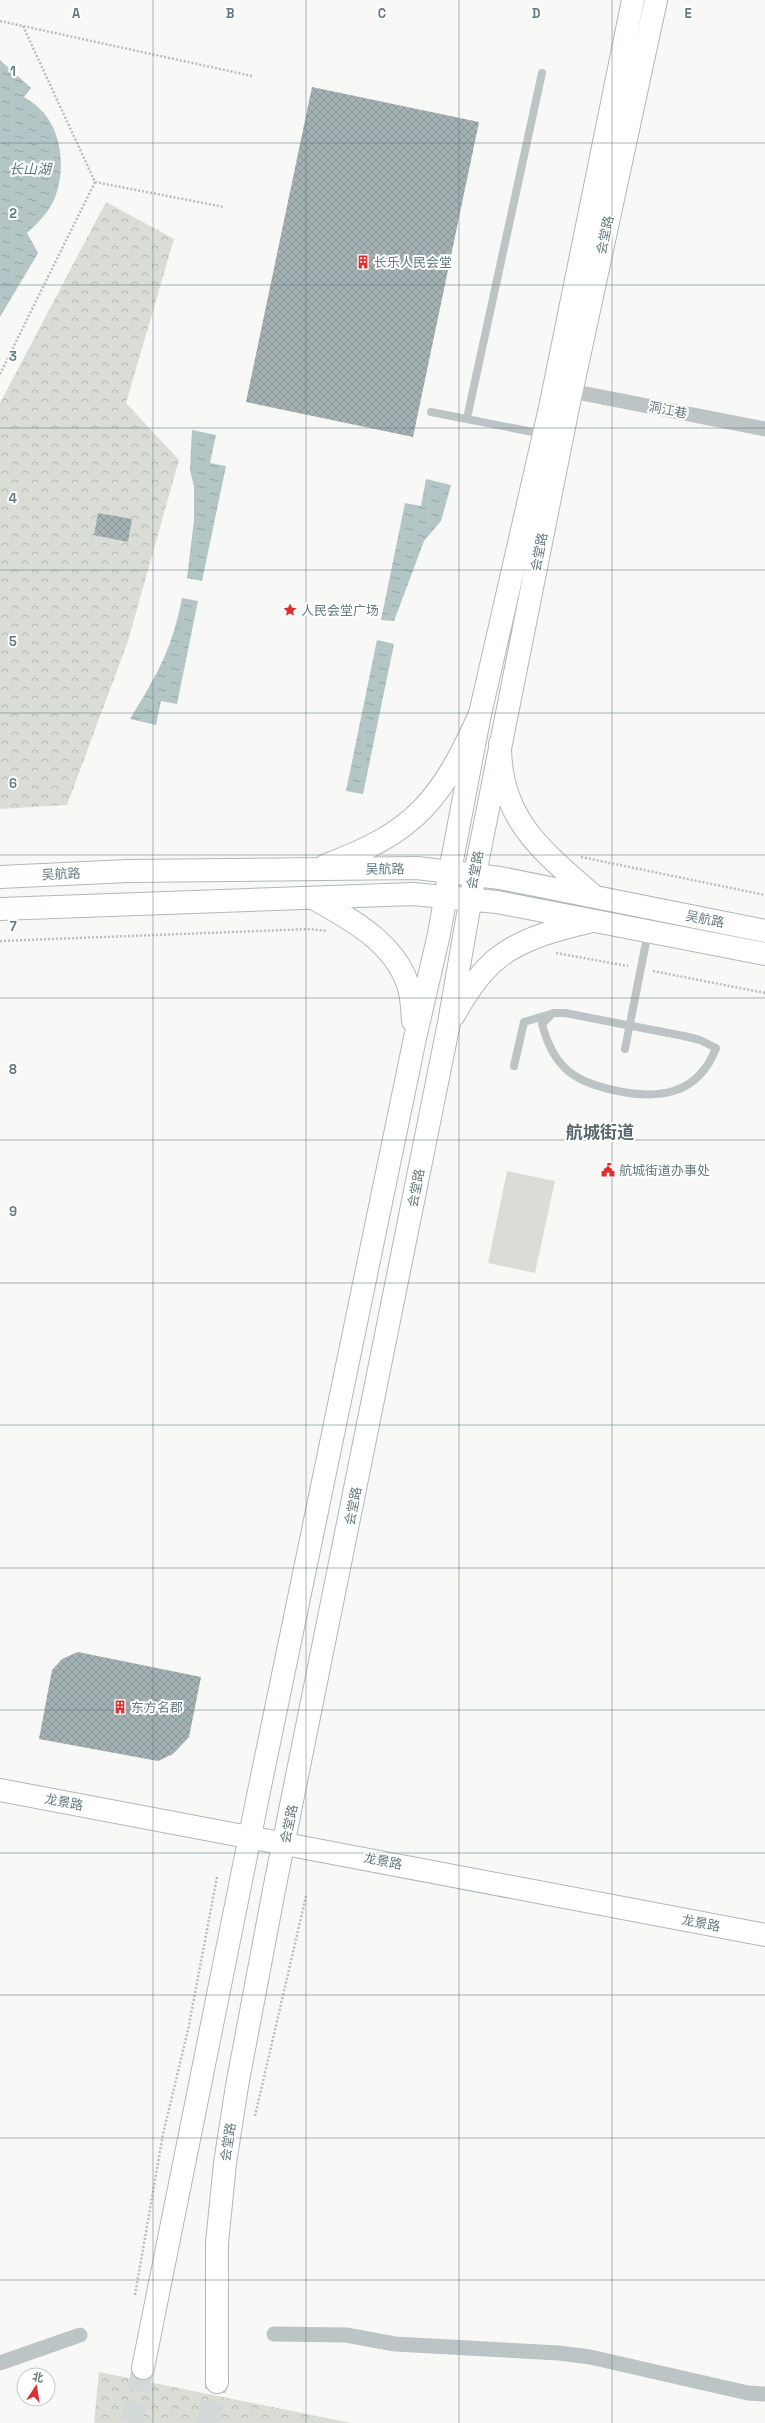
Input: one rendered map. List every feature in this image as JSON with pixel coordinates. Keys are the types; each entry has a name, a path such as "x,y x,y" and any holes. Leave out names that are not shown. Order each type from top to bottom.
{"main road":[{"name":"会堂路","path":"143,2368 415,1038 439,934 480,714 544,434 633,0"},
{"name":"会堂路","path":"217,2382 217,2243 225,2163 246,2036 449,1023 470,898 571,391 656,0"},
{"path":"313,870 378,842 398,831 422,810 446,782 480,714"},
{"path":"500,744 502,782 525,829 546,854 596,897"},
{"name":"吴航路","path":"0,877 128,871 417,868 475,874 765,932"},
{"name":"吴航路","path":"0,909 413,894 470,898 593,920 765,954"},
{"path":"313,898 363,928 386,949 396,962 407,982 412,1002 415,1038"},
{"path":"449,1023 462,1000 499,957 544,935 593,920"},
{"name":"龙景路","path":"0,1790 284,1842 765,1935"}],"street":[{"name":"洞江巷","path":"571,391 765,429"},
{"path":"274,2334 346,2335 395,2344 559,2353 590,2357 748,2393 765,2394"},
{"path":"0,2363 80,2335"}],"lane":[{"path":"467,418 542,73"},
{"path":"431,412 544,434"},
{"path":"625,1049 648,931"},
{"path":"514,1066 524,1022 553,1013 565,1013 684,1036 700,1040 716,1048 705,1070 690,1084 676,1091 638,1095 592,1084 564,1067 546,1040 542,1024 553,1013"}],"path":[{"path":"0,21 252,76"},
{"path":"23,26 95,182"},
{"path":"95,182 224,208"},
{"path":"0,374 95,182"},
{"path":"578,856 765,895"},
{"path":"0,941 310,929 331,931"},
{"path":"135,2296 163,2134 188,2030 217,1877"},
{"path":"254,2122 306,1896"}],"green space":[{"path":"106,202 174,239 126,403 179,460 128,641 67,805 0,809 0,403"},
{"path":"507,1171 555,1181 535,1273 488,1263"},
{"path":"99,2372 351,2423 94,2423"}],"water":[{"name":"长山湖","path":"0,60 31,88 24,97 39,108 47,117 57,139 61,164 58,189 52,205 27,233 38,253 0,317"},
{"path":"192,430 216,435 210,463 226,466 202,581 187,578 194,520 194,487 190,470"},
{"path":"426,479 451,485 441,521 424,541 394,621 381,620 405,503 421,506"},
{"path":"182,598 198,601 177,704 161,701 156,725 130,719 156,675 174,632"},
{"path":"377,640 394,644 363,794 346,791"}],"building":[{"name":"长乐人民会堂","path":"312,87 479,122 413,437 246,402"},
{"path":"98,513 132,519 128,542 94,535"},
{"name":"东方名郡","path":"78,1652 201,1677 189,1737 173,1754 158,1761 39,1739 52,1670 62,1659"}],"tunnel":[{"path":"131,2423 143,2368"},
{"path":"208,2423 217,2382"}],"place":[{"name":"长乐人民会堂","path":"363,262"},
{"name":"人民会堂广场","path":"290,610"},
{"name":"航城街道办事处","path":"608,1170"},
{"name":"东方名郡","path":"120,1707"}],"district":[{"name":"航城街道","path":"600,1132"}]}
